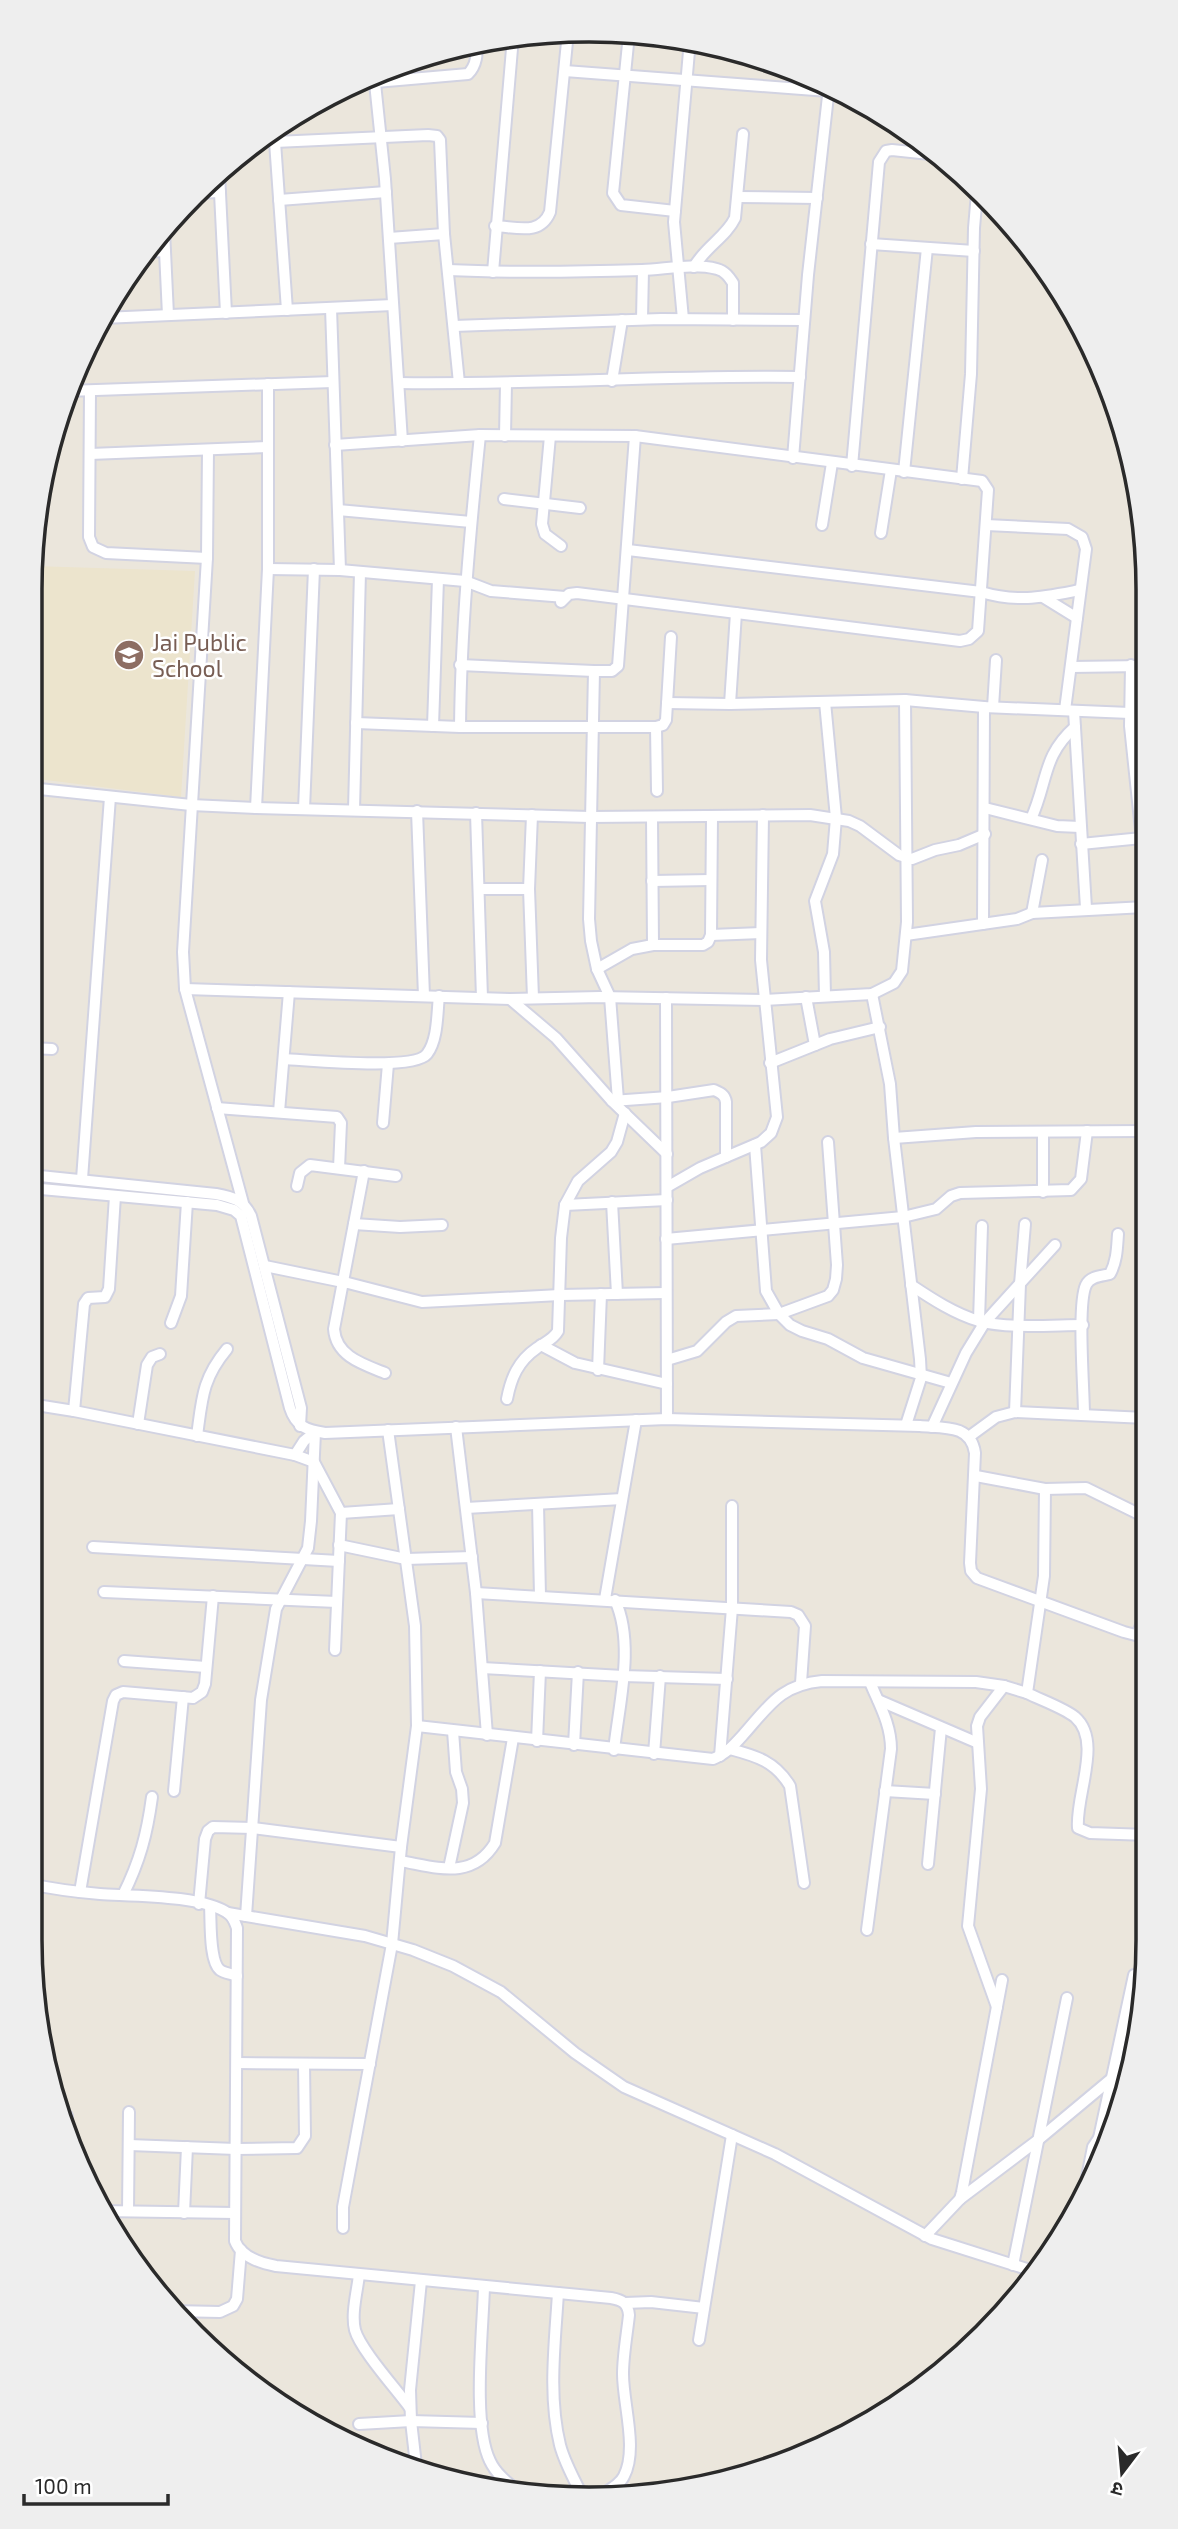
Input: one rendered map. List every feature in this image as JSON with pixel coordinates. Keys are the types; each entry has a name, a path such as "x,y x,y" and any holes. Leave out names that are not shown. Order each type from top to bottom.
{"street":[{"path":"495,226 533,228 546,222 550,212 567,43"},
{"path":"628,43 613,192 621,205 675,211"},
{"path":"493,272 512,48"},
{"path":"683,319 675,211 689,52"},
{"path":"385,82 468,74 477,60 477,54"},
{"path":"565,71 806,88"},
{"path":"375,86 386,192 402,441"},
{"path":"793,458 804,320 829,97"},
{"path":"694,267 711,244 731,228 736,218 743,134"},
{"path":"287,310 275,142 437,136 440,140 444,234 459,383"},
{"path":"852,466 871,244 882,156 886,151 892,150 919,153"},
{"path":"220,186 226,313"},
{"path":"213,192 220,192"},
{"path":"279,200 386,192"},
{"path":"738,197 817,198"},
{"path":"962,479 971,374 977,203"},
{"path":"389,239 444,234"},
{"path":"165,244 168,315"},
{"path":"871,244 974,251"},
{"path":"904,472 927,248"},
{"path":"159,251 165,251"},
{"path":"449,270 643,270 680,266 716,269 729,276 733,283 733,320"},
{"path":"642,319 643,270"},
{"path":"114,318 393,305"},
{"path":"331,308 340,570"},
{"path":"454,326 642,319 804,320"},
{"path":"612,380 622,320"},
{"path":"399,383 506,383 705,376 800,377"},
{"path":"80,391 333,382"},
{"path":"505,436 506,383"},
{"path":"256,808 268,569 268,384"},
{"path":"90,391 89,537 93,547 106,553 207,558"},
{"path":"268,569 340,570 465,581 491,591 563,599 577,593 960,640 969,639 978,631 988,490 982,481 635,436 480,435 335,445"},
{"path":"460,727 460,665 465,581 480,435"},
{"path":"550,436 543,530 561,545"},
{"path":"460,665 612,671 620,662 635,436"},
{"path":"90,454 268,447"},
{"path":"208,450 207,558 183,952 186,989 243,1203 251,1216 265,1266 301,1408 300,1426"},
{"path":"822,525 832,463"},
{"path":"881,533 891,470"},
{"path":"504,499 580,508"},
{"path":"338,510 471,522"},
{"path":"986,526 1075,531 1082,537 1086,549 1070,667 1070,711 1075,727 1086,908"},
{"path":"628,550 981,592 1014,599 1080,590"},
{"path":"304,809 314,569"},
{"path":"354,810 360,572"},
{"path":"433,726 438,579"},
{"path":"1043,597 1077,618"},
{"path":"730,704 736,613"},
{"path":"356,723 460,727 656,727 663,725 666,720 671,637"},
{"path":"983,924 989,707 996,660"},
{"path":"1131,665 1130,713 1136,780"},
{"path":"1070,667 1136,665"},
{"path":"594,671 590,941 597,969 610,997 615,1100"},
{"path":"186,989 510,999 610,997 764,1000 872,994 894,983 902,971 908,859 905,700"},
{"path":"667,703 905,700 989,707 1130,713"},
{"path":"825,702 836,818 833,853 815,901 824,951 825,996"},
{"path":"656,727 657,791"},
{"path":"1031,819 1054,750 1061,739 1075,727"},
{"path":"1132,741 1136,744"},
{"path":"42,789 191,805 256,808 590,817 810,815 836,818 860,826 908,859 959,845 985,834"},
{"path":"82,1179 110,796"},
{"path":"985,808 1057,826 1080,827"},
{"path":"417,811 424,996"},
{"path":"476,813 482,998"},
{"path":"532,815 529,889 533,998"},
{"path":"667,1187 699,1168 761,1142 775,1126 761,933 763,815"},
{"path":"652,817 653,945"},
{"path":"597,969 632,949 653,945 704,945 708,942 711,935 712,817"},
{"path":"1081,844 1136,839"},
{"path":"1032,913 1042,860"},
{"path":"652,881 711,880"},
{"path":"479,889 529,889"},
{"path":"906,935 1017,919 1032,913 1136,907"},
{"path":"711,935 761,933"},
{"path":"279,1112 289,992"},
{"path":"872,994 890,1084 921,1375 906,1425"},
{"path":"284,1059 388,1064 416,1062 426,1056 433,1044 439,996"},
{"path":"806,998 815,1045"},
{"path":"510,999 556,1038 625,1114 667,1154"},
{"path":"666,999 667,1419"},
{"path":"769,1063 815,1045 880,1027"},
{"path":"42,1049 52,1049"},
{"path":"383,1123 388,1064"},
{"path":"615,1100 667,1097 714,1090 725,1097 726,1157"},
{"path":"217,1108 337,1117 341,1123 339,1168"},
{"path":"507,1399 514,1373 522,1360 554,1338 558,1331 561,1238 565,1205 578,1181 611,1152 617,1142 625,1114"},
{"path":"666,1239 903,1217 936,1209 951,1196 960,1193 1063,1191 1077,1185 1081,1179 1087,1131"},
{"path":"894,1138 976,1132 1136,1131"},
{"path":"1043,1132 1043,1192"},
{"path":"667,1360 697,1351 726,1322 736,1316 779,1314 828,1296 833,1290 837,1265 828,1142"},
{"path":"755,1145 766,1291 779,1314 790,1325 828,1339 863,1358 951,1383"},
{"path":"297,1186 300,1173 310,1165 396,1176"},
{"path":"364,1171 334,1329 335,1340 349,1357 385,1373"},
{"path":"42,1176 216,1194 243,1203"},
{"path":"42,1189 187,1202 223,1207 234,1210 241,1216 290,1408 300,1426 325,1433 667,1419 906,1425 951,1429 970,1436 974,1443 976,1476 971,1571 977,1578 987,1584 1042,1600 1136,1635"},
{"path":"74,1411 84,1304 88,1298 105,1297 109,1289 115,1196"},
{"path":"565,1205 667,1200"},
{"path":"171,1323 181,1296 187,1202"},
{"path":"612,1202 617,1294"},
{"path":"354,1224 400,1227 442,1224"},
{"path":"1015,1412 1025,1224"},
{"path":"982,1226 982,1322"},
{"path":"1084,1415 1083,1325 1087,1282 1092,1278 1110,1274 1116,1261 1118,1234"},
{"path":"932,1427 982,1322 1055,1245"},
{"path":"265,1266 422,1302 667,1293"},
{"path":"911,1285 946,1306 982,1322 1083,1325"},
{"path":"598,1370 601,1294"},
{"path":"541,1345 575,1363 667,1384"},
{"path":"197,1436 207,1378 212,1367 227,1349"},
{"path":"138,1424 147,1364 152,1357 160,1354"},
{"path":"42,1406 295,1455 314,1462 341,1513 335,1650"},
{"path":"970,1436 996,1417 1015,1412 1136,1418"},
{"path":"614,1750 622,1676 622,1625 610,1600 622,1499 636,1420"},
{"path":"457,1427 476,1593 487,1735"},
{"path":"343,2228 343,2207 392,1944 401,1847 417,1726 415,1626 388,1430"},
{"path":"295,1455 304,1441 315,1432"},
{"path":"246,1916 261,1700 271,1652 273,1620 280,1599 304,1558 311,1521 315,1432"},
{"path":"976,1476 1045,1489 1086,1488 1136,1513"},
{"path":"1027,1693 1042,1600 1045,1489"},
{"path":"466,1508 622,1499"},
{"path":"538,1504 540,1596"},
{"path":"720,1756 732,1608 732,1506"},
{"path":"341,1513 399,1509"},
{"path":"339,1545 406,1559 472,1558"},
{"path":"93,1547 338,1561"},
{"path":"104,1592 337,1602"},
{"path":"476,1593 791,1612 798,1615 805,1626 802,1683"},
{"path":"80,1892 113,1701 116,1695 123,1692 193,1698 202,1692 213,1596"},
{"path":"124,1661 206,1667"},
{"path":"482,1668 727,1679"},
{"path":"537,1741 540,1671"},
{"path":"574,1745 578,1672"},
{"path":"654,1754 660,1676"},
{"path":"867,1930 891,1735 870,1682"},
{"path":"417,1726 713,1759 730,1749 783,1691 802,1683 975,1682 1004,1686 1027,1693 1068,1713 1083,1726 1088,1746 1077,1815 1078,1828 1090,1833 1136,1835"},
{"path":"996,2007 968,1926 981,1789 977,1726 1004,1686"},
{"path":"174,1791 183,1698"},
{"path":"878,1700 978,1744"},
{"path":"928,1864 941,1728"},
{"path":"449,1868 463,1803 462,1789 456,1772 453,1731"},
{"path":"400,1861 449,1868 476,1865 487,1857 495,1843 513,1738"},
{"path":"730,1749 769,1761 782,1773 790,1786 804,1883"},
{"path":"885,1791 935,1794"},
{"path":"123,1895 144,1845 152,1797"},
{"path":"237,1976 221,1971 216,1966 212,1952 205,1905 205,1839 213,1827 253,1828 401,1847"},
{"path":"42,1886 205,1905 228,1913 365,1936 453,1966 480,1979 524,2010 575,2053 624,2087 775,2154 925,2236 1026,2269"},
{"path":"228,1913 237,1928 235,2241 241,2250 267,2265 611,2298 625,2303 651,2302 704,2308"},
{"path":"1100,2134 1135,1975"},
{"path":"960,2199 1002,1980"},
{"path":"1013,2265 1067,1998"},
{"path":"237,2063 370,2064"},
{"path":"129,2145 236,2150 297,2148 304,2136 304,2064"},
{"path":"925,2236 960,2199 1038,2140 1119,2071"},
{"path":"128,2210 129,2112"},
{"path":"699,2340 732,2135"},
{"path":"184,2213 187,2147"},
{"path":"114,2211 235,2213"},
{"path":"188,2311 220,2312 233,2306 237,2299 241,2250"},
{"path":"359,2275 354,2320 360,2343 411,2409"},
{"path":"415,2459 410,2390 421,2281"},
{"path":"484,2287 480,2389 482,2423 491,2462 507,2480"},
{"path":"558,2293 553,2378 555,2413 560,2445 579,2487"},
{"path":"613,2486 625,2474 628,2459 629,2440 623,2374 629,2308 625,2303"},
{"path":"359,2424 411,2421 482,2423"}],"shaded area":[{"path":"43,566 195,571 181,797 42,780"}],"place":[{"name":"Jai Public School","path":"129,655"}]}
